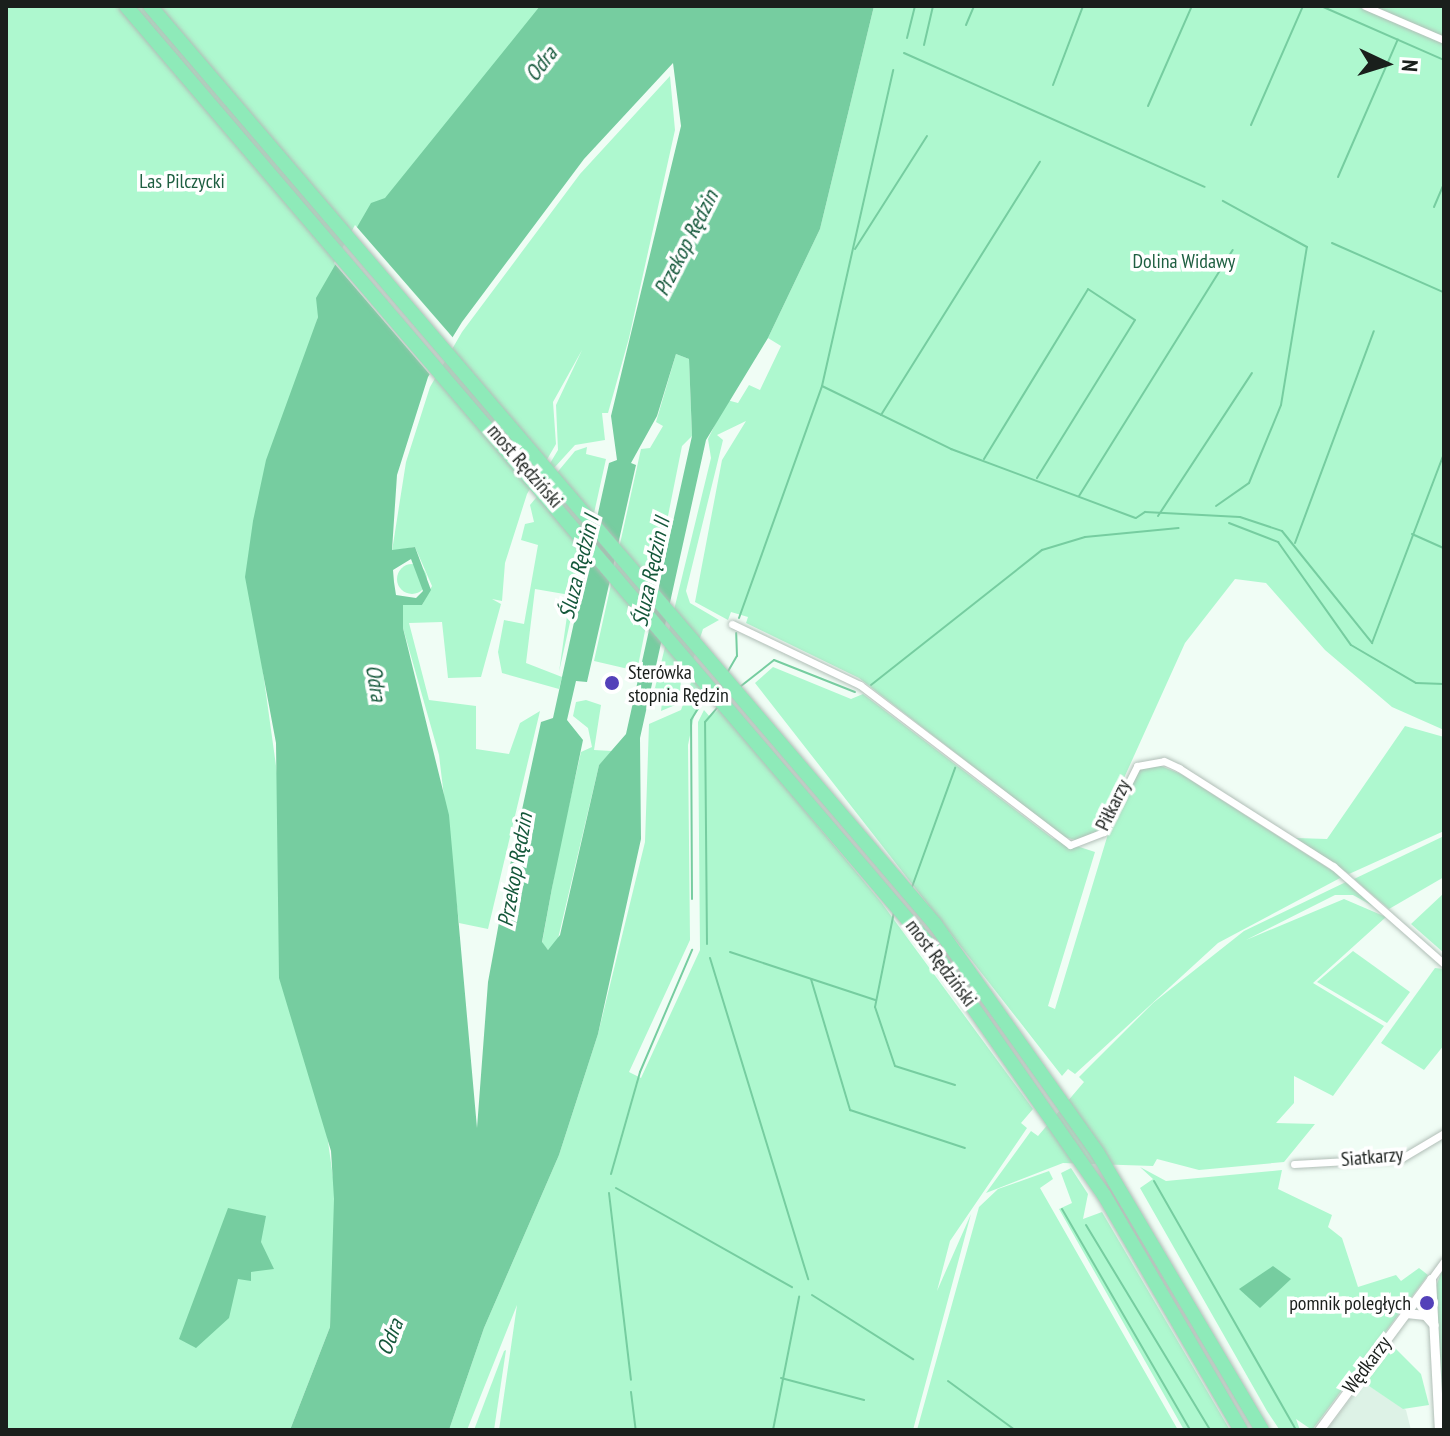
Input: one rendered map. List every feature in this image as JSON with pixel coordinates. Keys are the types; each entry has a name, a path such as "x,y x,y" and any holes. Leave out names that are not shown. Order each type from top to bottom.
{"highway":[{"name":"most Rędziński","path":"126,6 800,785 931,947 1111,1206 1241,1430"},
{"name":"most Rędziński","path":"150,6 825,787 994,1002 1125,1196 1262,1430"}],"street":[{"path":"1365,6 1444,40"},
{"name":"Piłkarzy","path":"732,624 860,685 1070,845 1104,832 1137,766 1164,761 1179,768 1333,866 1444,964"},
{"name":"Siatkarzy","path":"1294,1164 1402,1158 1444,1133"},
{"name":"Wędkarzy","path":"1319,1430 1444,1261"},
{"path":"1431,1279 1439,1430"},
{"path":"1406,1313 1425,1315 1435,1328"}],"shaded area":[{"path":"1363,1382 1406,1410 1411,1430 1327,1430"}],"green space":[{"name":"Las Pilczycki","path":"6,6 542,6 318,317 250,578 336,1199 330,1327 290,1430 6,1430"},
{"name":"Dolina Widawy","path":"874,6 1444,6 1444,730 1392,707 1325,650 1266,583 1235,579 1185,643 1101,829 1079,841 1064,837 859,678 746,623 748,617 731,612 728,620 695,602 722,460 746,421 717,435 723,440 686,591 690,603 719,620 703,629 688,675 681,673 680,703 661,711 663,695 655,688 711,458 708,439 727,400 738,403 749,385 760,390 781,346 768,338 820,229"},
{"path":"670,76 675,130 629,338 608,413 602,413 605,440 575,445 534,490 558,450 556,405 582,350 553,402 556,444 527,494 505,563 502,601 492,599 501,604 481,677 448,678 442,622 409,623 429,700 476,706 476,749 509,754 520,723 540,711 488,929 459,923 439,755 403,628 403,605 422,605 432,586 415,547 392,551 406,462 430,387 462,332 580,174"},
{"path":"676,354 689,359 692,436 682,446 637,671 594,661 641,449 650,448 663,426 656,422"},
{"path":"587,447 586,454 606,459 559,672 570,595 535,589 526,663 562,677 559,689 502,673 498,652 504,620 524,624 538,545 521,540 525,524 534,522 530,505 575,451"},
{"path":"412,564 418,565 426,573 426,585 418,593 412,594 406,593 398,585 397,579 398,573 406,565"},
{"path":"773,667 851,699 863,694 1052,838 1095,852 1048,1006 1055,1009 1108,834 1138,769 1156,764 1181,774 1342,877 1218,943 1075,1074 1068,1069 1062,1076 755,683"},
{"path":"693,677 709,696 694,716 688,745 690,940 629,1072 641,1078 700,950 698,722 704,710 710,717 720,708 881,902 1033,1109 1021,1123 1027,1128 950,1241 937,1291 971,1214 913,1430 499,1430 517,1305 467,1430 449,1430 484,1328 559,1155 598,1034 645,842 649,724 681,710"},
{"path":"586,700 601,705 594,750 612,751 599,765 557,943 548,950 542,943 559,849 581,752 592,747 588,728 573,716 576,702"},
{"path":"1405,726 1444,737 1444,831 1349,874 1296,838 1327,839"},
{"path":"1444,836 1444,877 1389,909 1354,879"},
{"path":"1348,881 1378,909 1353,895 1335,895 1246,940 1344,899 1386,917 1313,983 1384,1026 1333,1096 1294,1076 1294,1103 1276,1123 1315,1124 1284,1162 1199,1170 1157,1159 1153,1166 1063,1163 986,1193 1031,1131 1038,1136 1084,1082 1079,1077 1153,1003 1244,931"},
{"path":"1444,893 1444,953 1411,924"},
{"path":"1353,951 1410,992 1387,1023 1317,982"},
{"path":"1435,968 1444,969 1444,1045 1424,1070 1381,1043"},
{"path":"1140,1167 1166,1181 1282,1170 1278,1189 1332,1215 1328,1227 1342,1238 1358,1287 1396,1275 1401,1281 1419,1268 1428,1275 1312,1430 1296,1419 1300,1430 1279,1429 1267,1411 1140,1188 1153,1179"},
{"path":"1071,1168 1088,1194 1083,1219 1102,1212 1230,1430 1184,1430 1059,1209 1072,1203 1061,1173"},
{"path":"1049,1171 1053,1179 1040,1188 1178,1430 917,1430 979,1207 998,1189"},
{"path":"1444,1266 1444,1430 1443,1430 1436,1286"},
{"path":"1391,1344 1421,1374 1429,1405 1403,1409 1363,1382"},
{"path":"504,1351 494,1430 474,1430"}],"water":[{"path":"540,6 874,6 820,229 768,338 706,440 640,738 641,839 598,1034 559,1155 484,1328 449,1430 290,1430 330,1327 334,1199 331,1151 279,978 276,743 245,577 266,460 318,317 316,298 371,203 385,198","holes":["673,63 681,126 611,416 617,460 609,463 553,718 541,722 507,879 488,982 477,1128 449,815 403,628 403,605 422,605 431,590 415,547 392,550 397,475 428,377 462,322 584,159","676,354 689,359 692,436 626,734 599,765 560,935 548,950 542,942 583,740 567,720 576,681 587,682 636,465 631,463 657,416","411,559 423,591 416,598 396,595 394,582 393,570"]},
{"path":"228,1208 266,1216 261,1242 274,1269 251,1272 251,1281 238,1279 229,1318 196,1348 179,1339"},
{"path":"1273,1266 1291,1279 1260,1308 1239,1289"}],"pier":[{"path":"355,225 455,340 432,377 334,263"}],"waterway":[{"path":"907,38 915,6"},
{"path":"924,45 933,6"},
{"path":"966,25 974,6"},
{"path":"1053,85 1083,6"},
{"path":"1148,106 1192,6"},
{"path":"1251,125 1303,6"},
{"path":"1321,6 1444,60"},
{"path":"1338,177 1398,39"},
{"path":"904,53 1205,187"},
{"path":"739,618 822,386 893,70"},
{"path":"855,249 927,136"},
{"path":"881,415 1040,162"},
{"path":"1434,207 1444,183"},
{"path":"1216,506 1249,483 1281,405 1307,247 1223,201"},
{"path":"1332,243 1443,292"},
{"path":"1079,496 1233,250"},
{"path":"984,459 1088,289 1135,320 1037,478"},
{"path":"1295,543 1374,331"},
{"path":"1158,516 1252,373"},
{"path":"822,386 951,449 1136,518 1145,512 1240,517 1282,531 1372,643 1444,453"},
{"path":"1229,523 1278,542 1351,645 1416,683 1444,684"},
{"path":"871,685 1042,550 1085,537 1179,528"},
{"path":"1412,534 1444,548"},
{"path":"727,673 737,656 736,633"},
{"path":"741,686 774,660 855,692"},
{"path":"692,899 691,720 706,695"},
{"path":"707,944 705,722 719,706"},
{"path":"912,887 955,768"},
{"path":"894,912 875,1007 895,1066 955,1085"},
{"path":"611,1174 640,1072 692,950"},
{"path":"730,952 875,1000"},
{"path":"710,958 808,1279"},
{"path":"811,979 850,1110 965,1148"},
{"path":"1154,1181 1296,1430"},
{"path":"616,1188 792,1287"},
{"path":"609,1193 631,1380"},
{"path":"1062,1209 1190,1430"},
{"path":"1086,1225 1210,1430"},
{"path":"812,1295 913,1359"},
{"path":"773,1430 799,1297"},
{"path":"781,1378 864,1400"},
{"path":"948,1381 1015,1430"},
{"path":"631,1392 636,1430"}],"place":[{"name":"Sterówka stopnia Rędzin","path":"612,683"},
{"name":"pomnik poległych","path":"1427,1303"}],"water label":[{"name":"Odra","path":"541,64"},
{"name":"Przekop Rędzin","path":"686,243"},
{"name":"Śluza Rędzin I","path":"579,567"},
{"name":"Śluza Rędzin II","path":"651,572"},
{"name":"Odra","path":"376,683"},
{"name":"Przekop Rędzin","path":"515,870"},
{"name":"Odra","path":"390,1337"}]}
